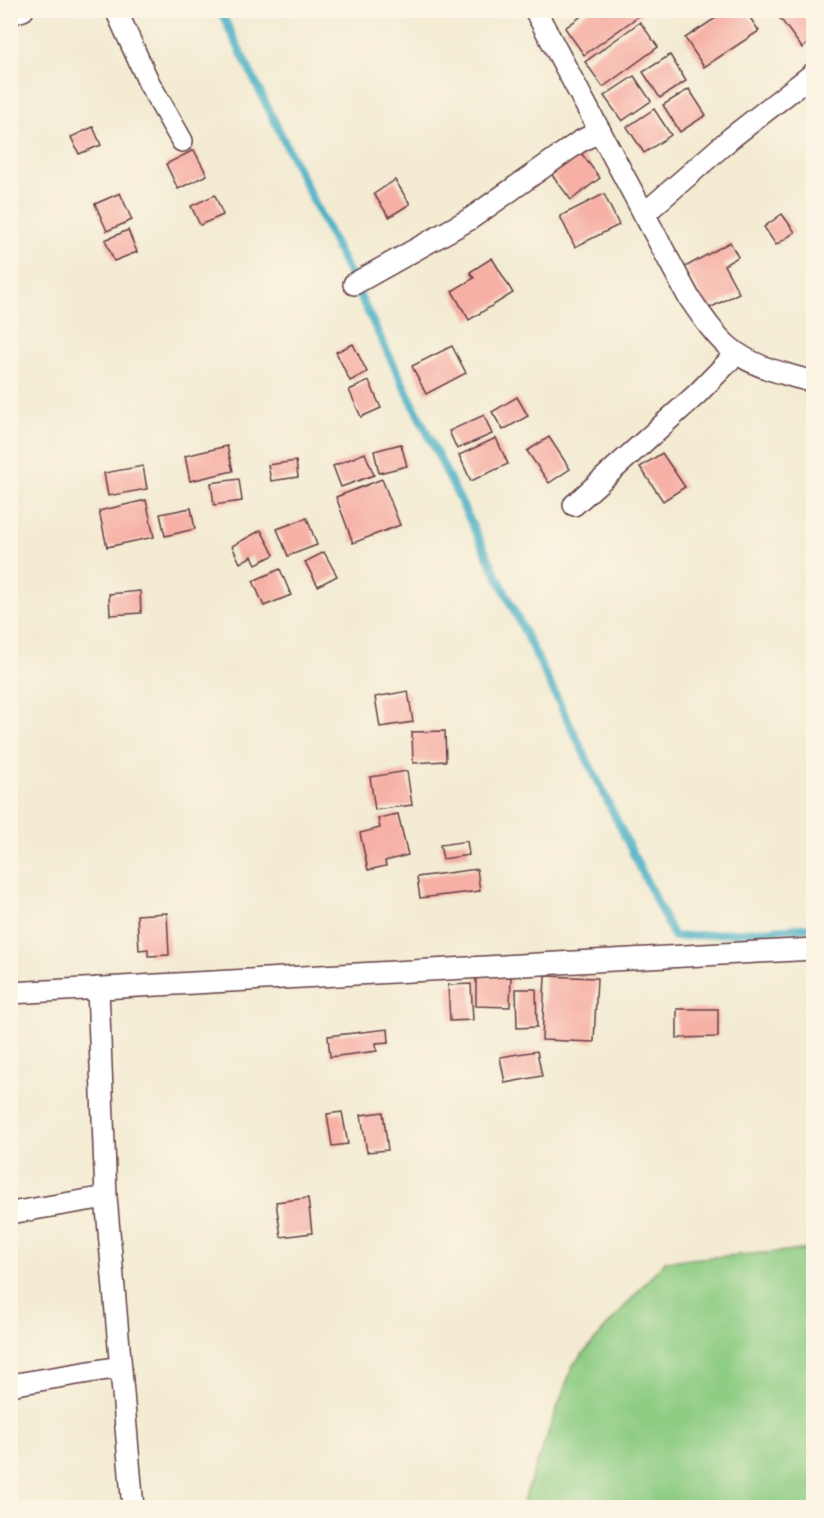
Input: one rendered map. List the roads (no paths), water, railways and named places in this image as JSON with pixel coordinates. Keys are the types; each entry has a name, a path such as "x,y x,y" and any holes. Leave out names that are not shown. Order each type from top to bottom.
{"street":[{"path":"10,14 23,10"},
{"path":"116,10 149,83 182,141"},
{"path":"535,10 688,296 716,337 736,354 759,367 813,381"},
{"path":"644,214 731,138 813,73"},
{"path":"354,284 470,219 579,142 600,131"},
{"path":"574,505 697,394 736,354"},
{"path":"10,993 813,949"},
{"path":"99,988 106,1197 133,1508"},
{"path":"10,1213 106,1197"},
{"path":"10,1385 120,1367"}],"waterway":[{"path":"220,10 674,937 814,927"}]}
